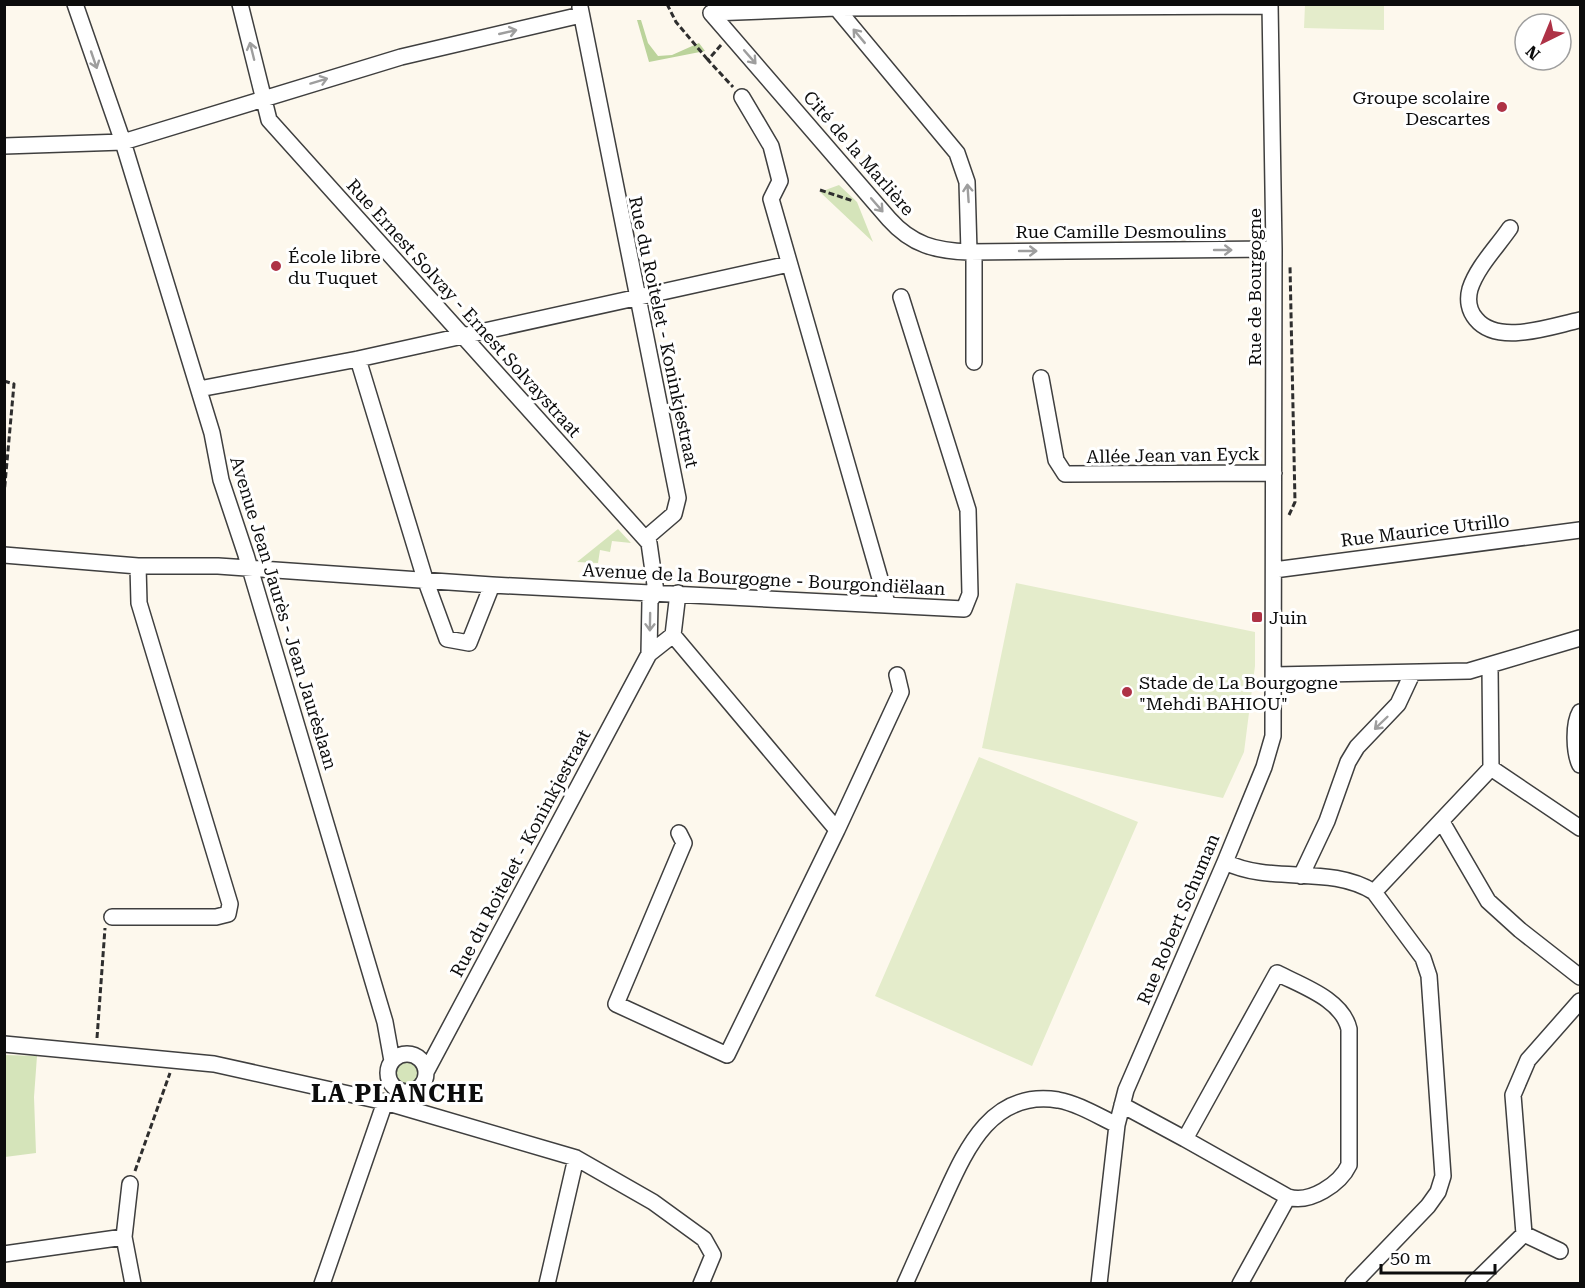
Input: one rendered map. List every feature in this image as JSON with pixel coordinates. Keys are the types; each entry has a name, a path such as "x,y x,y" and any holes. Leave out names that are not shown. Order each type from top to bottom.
{"street":[{"name":"Avenue Jean Jaurès - Jean Jaurèslaan","path":"75,4 123,142 212,432 220,480 250,569 385,1022 392,1061"},
{"name":"Rue Ernest Solvay - Ernest Solvaystraat","path":"240,4 269,120 646,538"},
{"path":"834,6 1270,5"},
{"name":"Rue de Bourgogne","path":"1270,5 1274,249 1274,570"},
{"path":"834,6 957,153 967,182 972,252 974,362"},
{"name":"Cité de la Marlière","path":"834,6 711,13 900,231 916,243 936,249 972,252"},
{"path":"4,146 123,142 401,57 580,10"},
{"name":"Rue du Roitelet - Koninkjestraat","path":"580,10 678,498 674,514 646,538 652,552 656,592 650,601 649,654"},
{"path":"742,97 771,146 780,181 771,199 887,603"},
{"path":"1510,228 1470,290 1468,303 1473,316 1484,328 1503,333 1581,320"},
{"name":"Rue Camille Desmoulins","path":"972,252 1274,249"},
{"path":"199,390 358,359 789,264"},
{"name":"Avenue de la Bourgogne - Bourgondiëlaan","path":"4,555 138,566 250,569 492,585 887,603 964,609 970,594 968,510 901,297"},
{"path":"358,359 425,579 447,639 469,643 492,585"},
{"name":"Allée Jean van Eyck","path":"1041,378 1056,460 1065,474 1274,473"},
{"name":"Rue Maurice Utrillo","path":"1274,570 1581,530"},
{"path":"112,917 216,917 228,914 230,904 139,603 138,566"},
{"name":"Rue Robert Schuman","path":"1099,1284 1117,1125 1130,1079 1225,862 1271,746 1274,728 1274,570"},
{"path":"678,593 673,635 837,830"},
{"name":"Rue du Roitelet - Koninkjestraat","path":"426,1072 649,654 673,635"},
{"path":"1274,675 1412,674 1469,671 1490,667 1581,638"},
{"path":"1374,892 1491,768 1490,667"},
{"path":"1301,876 1327,821 1348,762 1357,747 1398,704 1412,674"},
{"path":"679,833 684,843 616,1004 727,1055 837,830 901,692 897,675"},
{"path":"1581,712 1577,721 1577,755 1581,765"},
{"path":"1491,768 1581,828"},
{"path":"1442,822 1488,901 1520,930 1581,976"},
{"path":"1225,862 1247,871 1335,878 1353,882 1374,892 1422,958 1429,976 1443,1176 1438,1192 1428,1206 1353,1284"},
{"path":"1122,1105 1288,1197 1302,1199 1324,1189 1343,1175 1349,1165 1350,1040 1347,1021 1335,1005 1277,973 1185,1139"},
{"path":"1524,1234 1513,1095 1528,1060 1581,1001"},
{"path":"4,1044 214,1065 386,1103 576,1158 653,1202 704,1239 713,1256 701,1284"},
{"path":"322,1284 386,1103 388,1074 392,1061 401,1055 412,1055 422,1061 426,1072 420,1087 404,1091 386,1103"},
{"path":"389,1080 398,1090 404,1091"},
{"path":"905,1284 962,1158 974,1137 996,1115 1025,1102 1056,1100 1072,1104 1117,1125"},
{"path":"547,1284 576,1158"},
{"path":"130,1184 124,1237 133,1284"},
{"path":"1240,1284 1288,1197"},
{"path":"1524,1234 1560,1251"},
{"path":"1473,1284 1524,1234"},
{"path":"4,1254 124,1237"}],"path":[{"path":"667,4 676,22 742,97"},
{"path":"708,60 730,34"},
{"path":"1274,520 1283,520 1291,514 1295,502 1290,258"},
{"path":"4,381 14,384 4,495"},
{"path":"98,1052 106,918 112,917"},
{"path":"130,1184 174,1060"}],"green space":[{"path":"1305,5 1384,5 1384,30 1304,28"},
{"path":"637,20 641,20 648,43 658,56 672,55 699,43 705,51 649,62"},
{"path":"839,185 857,202 873,242 820,192"},
{"path":"618,529 631,543 612,541 610,552 600,550 598,563 577,562"},
{"path":"1016,583 1255,632 1255,666 1244,752 1223,798 982,748"},
{"path":"979,757 1138,822 1032,1066 875,996"},
{"path":"5,1055 37,1056 34,1097 36,1153 5,1157"},
{"path":"407,1062 417,1069 418,1073 411,1083 407,1084 397,1077 396,1073 403,1063"}],"place":[{"name":"Groupe scolaire Descartes","path":"1502,107"},
{"name":"École libre du Tuquet","path":"276,266"},
{"name":"Juin","path":"1257,617"},
{"name":"Stade de La Bourgogne \"Mehdi BAHIOU\"","path":"1127,692"}],"district":[{"name":"LA PLANCHE","path":"398,1094"}]}
